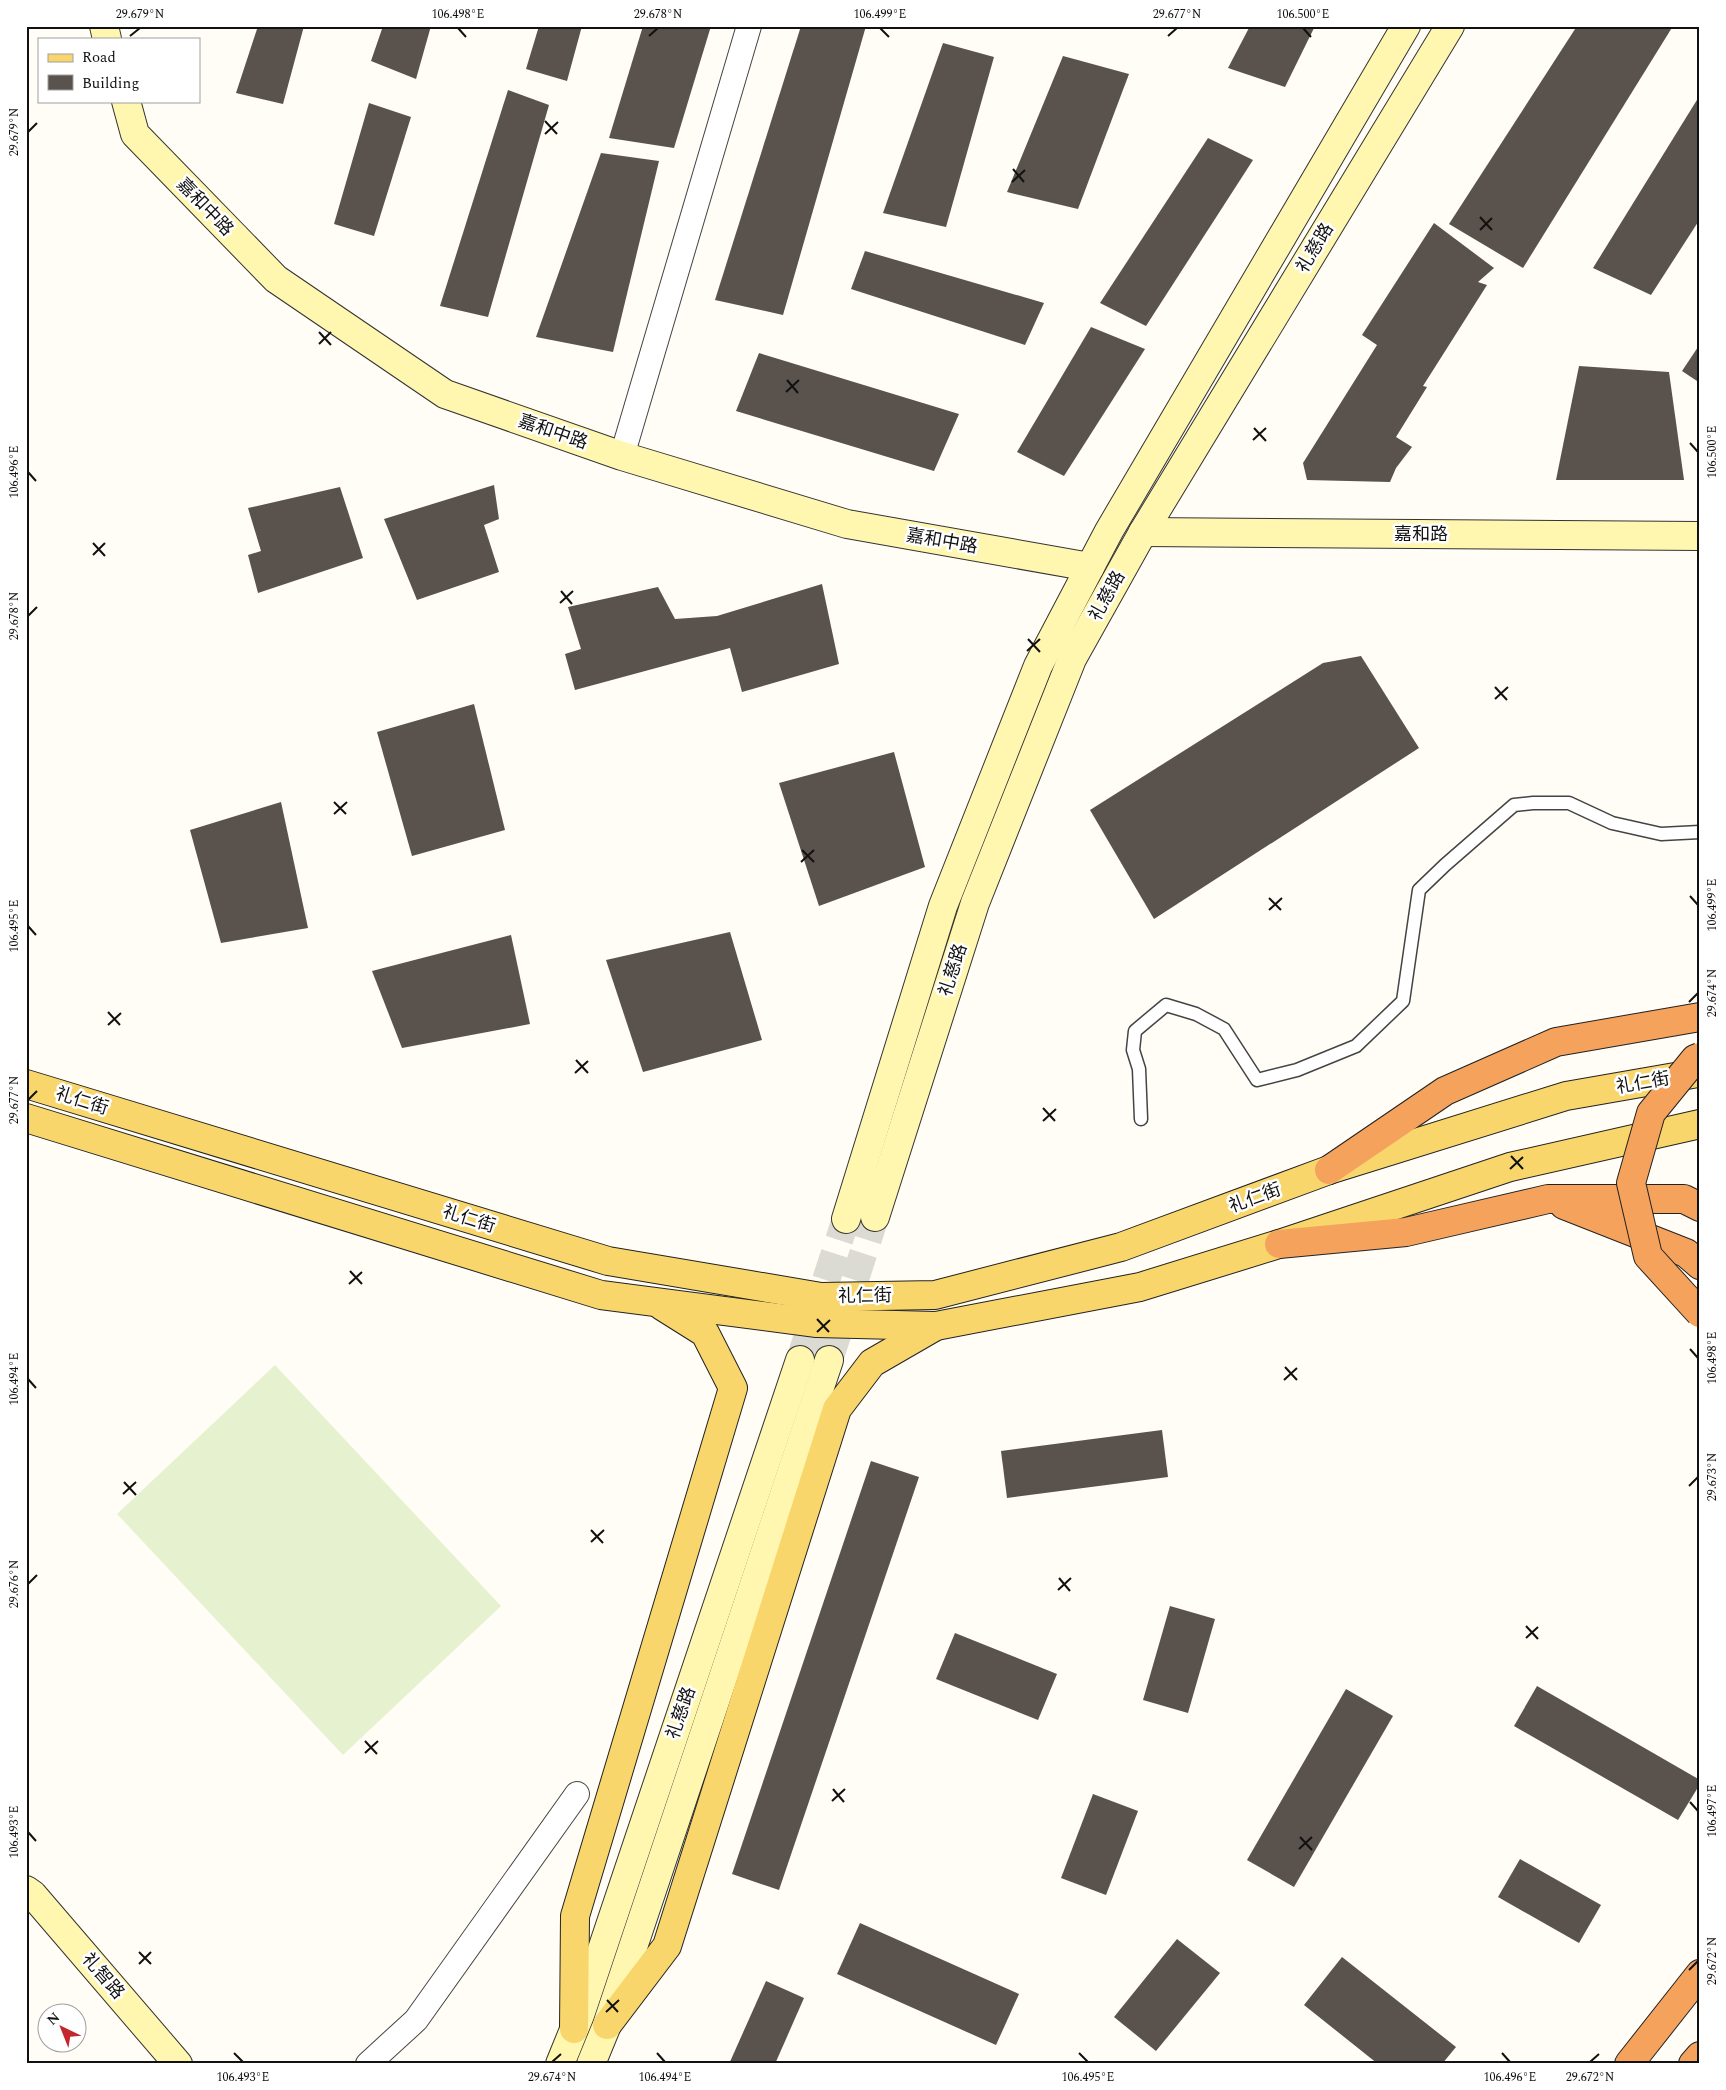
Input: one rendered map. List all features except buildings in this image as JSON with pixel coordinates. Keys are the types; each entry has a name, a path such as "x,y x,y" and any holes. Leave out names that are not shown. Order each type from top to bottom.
{"highway":[{"path":"1329,1170 1445,1091 1556,1042 1700,1017"},
{"path":"1700,1057 1695,1059 1651,1113 1631,1183 1648,1256 1700,1313"},
{"path":"1279,1244 1406,1232 1548,1199 1684,1199 1700,1207"},
{"path":"1548,1199 1686,1253 1700,1265"},
{"path":"1662,2023 1700,1959"},
{"path":"1629,2064 1700,1974"},
{"path":"1693,2064 1700,2056"}],"main road":[{"name":"礼慈路","path":"846,1219 943,906 1038,666 1119,514 1406,26"},
{"name":"礼慈路","path":"875,1217 975,903 1072,660 1143,532 1450,26"},
{"name":"嘉和中路","path":"126,102 135,134 276,280 444,394 622,456 847,524 1090,566"},
{"name":"嘉和路","path":"1143,532 1700,536"},
{"name":"礼仁街","path":"26,1084 608,1261 821,1297 935,1295 1121,1247 1329,1170 1566,1096 1700,1072"},
{"name":"礼仁街","path":"26,1118 601,1295 818,1323 936,1326 1140,1286 1279,1244 1510,1167 1700,1124"},
{"path":"574,2029 575,1916 733,1388 705,1333 654,1302"},
{"path":"607,2025 667,1946 837,1409 872,1363 936,1326"},
{"name":"礼慈路","path":"560,2064 574,2029 800,1360"},
{"name":"礼慈路","path":"591,2064 607,2025 829,1360"},
{"name":"礼智路","path":"26,1890 33,1895 178,2064"}],"street":[{"path":"622,456 749,26"},
{"path":"368,2064 416,2020 577,1794"}],"lane":[{"path":"1141,1119 1139,1069 1133,1050 1135,1032 1166,1005 1196,1014 1224,1029 1257,1080 1297,1070 1356,1046 1403,1001 1419,890 1514,805 1569,803 1612,823 1661,834 1700,832"}],"green space":[{"path":"275,1365 501,1606 343,1755 117,1514"}],"tunnel":[{"path":"829,1360 875,1217"},
{"path":"800,1360 846,1219"}]}
